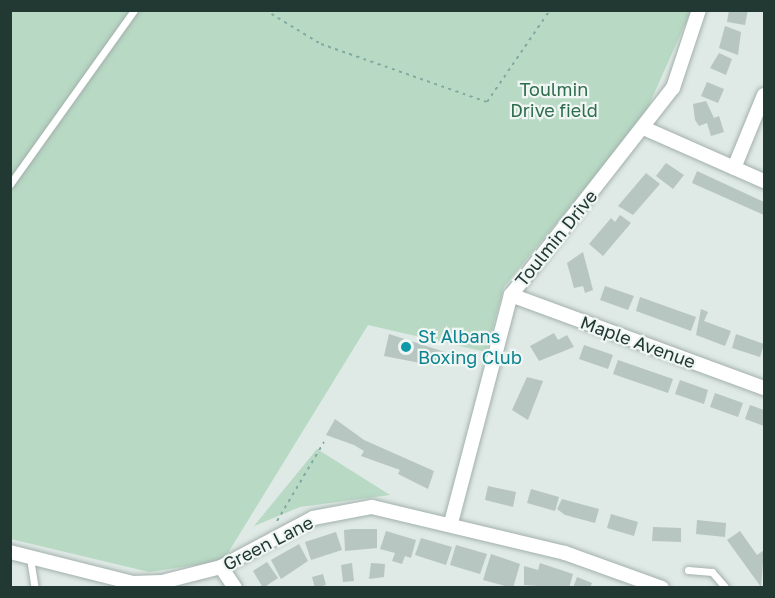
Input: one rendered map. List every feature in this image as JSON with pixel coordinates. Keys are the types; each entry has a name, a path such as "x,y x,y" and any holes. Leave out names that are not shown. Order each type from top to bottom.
{"street":[{"name":"Toulmin Drive","path":"451,523 511,295 646,129 674,88 699,10"},
{"path":"734,168 765,95"},
{"path":"646,129 765,181"},
{"name":"Maple Avenue","path":"511,295 765,388"},
{"name":"Green Lane","path":"10,552 133,583 221,567 313,518 372,507 451,523 565,553 662,588"},
{"path":"221,567 235,588"}],"lane":[{"path":"10,184 134,10"},
{"path":"30,558 35,588"},
{"path":"688,570 712,572 724,586"}],"path":[{"path":"265,10 321,44 487,102 550,10"},
{"path":"265,542 324,442"}],"green space":[{"name":"Toulmin Drive field","path":"11,11 691,11 644,116 504,287 486,352 368,325 223,561 149,572 11,539"},
{"path":"317,449 390,495 300,507 254,526"}],"building":[{"path":"729,10 748,10 745,25 727,22"},
{"path":"725,26 741,32 738,55 719,48"},
{"path":"719,53 732,59 726,75 710,68"},
{"path":"707,82 724,89 718,103 701,96"},
{"path":"706,101 714,118 719,116 724,132 711,136 707,123 699,126 695,120 693,104"},
{"path":"666,163 684,175 673,189 656,176"},
{"path":"697,171 764,202 764,215 692,183"},
{"path":"646,173 660,184 633,215 618,206"},
{"path":"620,215 631,223 603,256 589,244 611,218 615,222"},
{"path":"583,252 593,290 585,293 583,286 574,288 567,263"},
{"path":"605,286 634,296 628,310 600,300"},
{"path":"640,297 696,317 691,331 636,311"},
{"path":"701,309 708,312 704,321 731,331 725,346 696,335"},
{"path":"554,333 558,340 567,335 574,347 539,361 530,346"},
{"name":"St Albans Boxing Club","path":"389,334 445,352 441,367 384,356"},
{"path":"736,334 764,344 760,357 732,348"},
{"path":"584,345 613,355 608,369 579,359"},
{"path":"618,360 673,379 668,393 613,374"},
{"path":"527,377 543,381 528,420 512,410"},
{"path":"680,380 708,390 704,404 675,394"},
{"path":"715,393 743,403 738,417 710,407"},
{"path":"750,405 764,410 764,426 745,419"},
{"path":"335,419 364,440 434,471 428,489 398,474 400,470 361,456 364,451 354,445 326,435"},
{"path":"488,486 516,492 513,507 485,500"},
{"path":"531,489 559,497 555,511 527,503"},
{"path":"562,499 599,509 595,523 565,515 557,509"},
{"path":"611,514 638,522 634,536 607,528"},
{"path":"697,520 726,523 725,537 696,534"},
{"path":"653,527 681,528 681,542 652,541"},
{"path":"377,529 377,548 345,551 344,530"},
{"path":"386,531 416,540 411,558 405,556 402,564 392,561 395,553 380,549"},
{"path":"740,531 757,555 764,550 761,587 727,540"},
{"path":"336,532 342,550 311,560 305,542"},
{"path":"421,538 452,547 446,565 415,555"},
{"path":"299,544 308,561 281,579 271,560"},
{"path":"456,545 487,554 480,574 450,565"},
{"path":"491,554 520,564 513,588 483,580"},
{"path":"267,562 278,578 263,588 253,571"},
{"path":"352,563 354,581 343,582 341,565"},
{"path":"371,563 385,564 384,577 369,579"},
{"path":"540,563 573,574 569,588 524,585 524,566 538,570"},
{"path":"323,574 326,585 315,588 312,577"},
{"path":"577,577 592,583 590,588 573,588"}],"place":[{"name":"St Albans Boxing Club","path":"406,347"}]}
